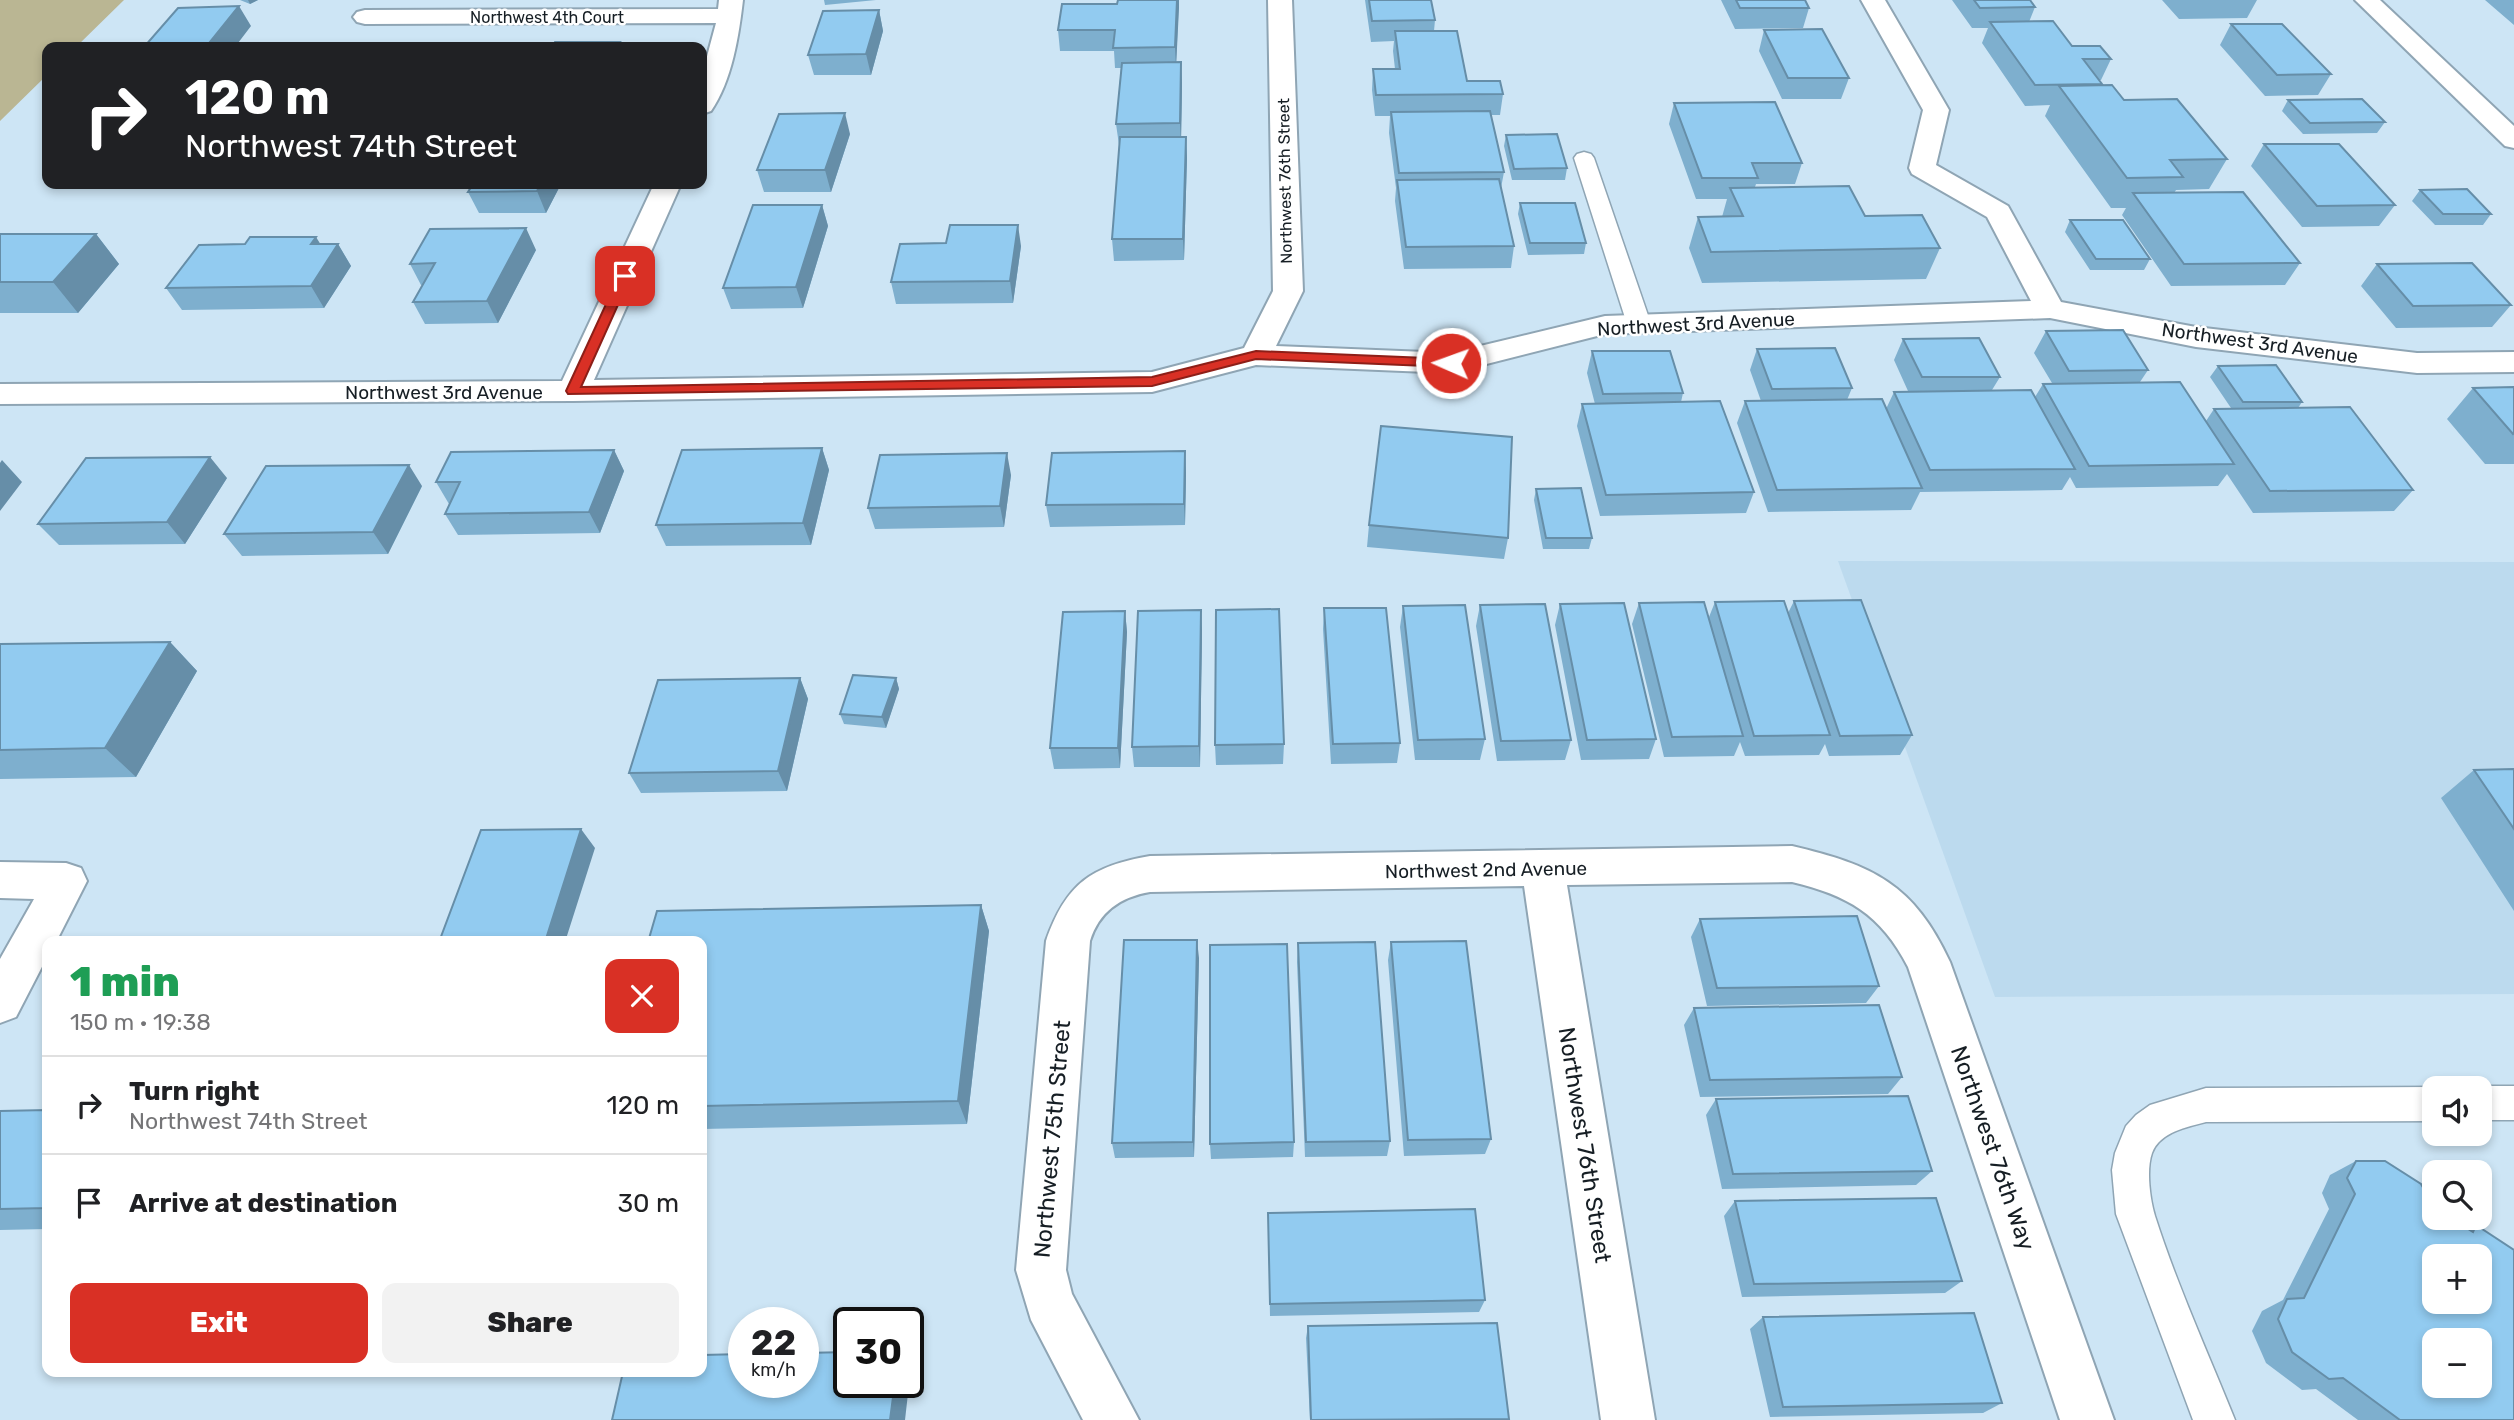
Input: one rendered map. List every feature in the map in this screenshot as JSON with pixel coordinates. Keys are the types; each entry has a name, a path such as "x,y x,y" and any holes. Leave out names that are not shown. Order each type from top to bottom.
{"street":[{"name":"Northwest 76th Street","path":"1256,355 1288,291 1280,0"},
{"path":"1873,0 1936,110 1922,168 1998,212 2050,309"},
{"path":"2367,0 2514,140"},
{"path":"707,95 730,8"},
{"name":"Northwest 4th Court","path":"365,17 730,8"},
{"path":"573,391 665,189"},
{"name":"Northwest 3rd Avenue","path":"0,394 573,391 1152,382 1256,355 1451,363 1605,325 2050,309 2196,337 2417,363 2514,362"},
{"name":"Northwest 2nd Avenue","path":"1099,893 1122,880 1153,874 1543,870 1792,864 1833,873 1872,892"},
{"name":"Northwest 76th Street","path":"1543,870 1628,1420"},
{"path":"0,880 66,881 0,1002"},
{"name":"Northwest 76th Way","path":"1872,892 1906,924 1928,962 2087,1420"},
{"name":"Northwest 75th Street","path":"1099,893 1078,914 1068,941 1041,1270 1048,1302 1112,1420"}],"lane":[{"path":"1584,158 1639,324"},
{"path":"2492,1103 2514,1103"},
{"path":"2214,1420 2135,1214 2129,1179 2134,1148 2150,1125 2175,1111 2206,1105 2422,1104"}],"shaded area":[{"path":"0,0 124,0 81,42 42,42 42,80 0,121"},
{"path":"1838,561 2514,562 2514,994 1995,997"}],"building":[{"path":"1118,0 1177,0 1175,47 1113,48 1115,30 1058,30 1062,4 1117,4"},
{"path":"1369,0 1431,0 1435,20 1372,21"},
{"path":"1736,0 1805,0 1809,8 1740,8"},
{"path":"1974,0 2030,0 2035,7 1980,8"},
{"path":"239,6 210,42 148,42 178,8"},
{"path":"879,10 866,54 808,55 823,11"},
{"path":"2053,21 2072,46 2100,46 2111,59 2083,59 2102,84 2035,85 1990,22"},
{"path":"2231,24 2282,24 2331,74 2277,75"},
{"path":"1822,29 1849,78 1788,78 1764,30"},
{"path":"1395,31 1457,31 1467,81 1500,81 1503,94 1376,95 1373,69 1400,69"},
{"path":"1181,62 1180,123 1116,124 1122,63"},
{"path":"2112,85 2124,100 2177,99 2227,159 2170,160 2183,177 2127,178 2059,86"},
{"path":"2362,99 2385,122 2310,123 2288,100"},
{"path":"1775,102 1802,163 1752,163 1758,178 1702,178 1674,103"},
{"path":"1490,111 1504,172 1399,173 1391,112"},
{"path":"845,113 825,170 757,170 779,114"},
{"path":"1557,134 1567,168 1514,169 1506,135"},
{"path":"1120,137 1186,137 1183,239 1112,239"},
{"path":"2264,144 2339,144 2395,205 2317,206"},
{"path":"1499,179 1514,246 1406,247 1397,180"},
{"path":"1849,186 1865,216 1922,215 1940,248 1711,252 1698,217 1743,216 1730,188"},
{"path":"470,189 538,189 537,191 468,192"},
{"path":"2467,189 2491,214 2443,214 2420,190"},
{"path":"2243,192 2300,263 2184,264 2133,193"},
{"path":"1520,203 1575,203 1586,243 1530,243"},
{"path":"753,205 822,205 796,287 723,288"},
{"path":"2070,220 2123,220 2150,259 2096,259"},
{"path":"950,225 1018,225 1010,281 891,282 900,244 946,243"},
{"path":"526,228 487,301 413,302 435,263 410,264 430,229"},
{"path":"0,234 96,234 53,282 0,282"},
{"path":"250,237 316,237 311,244 338,244 311,286 166,288 199,245 245,244"},
{"path":"2472,263 2511,305 2413,306 2377,264"},
{"path":"2123,330 2148,370 2069,371 2046,331"},
{"path":"1979,338 2000,377 1922,377 1903,339"},
{"path":"1835,348 1852,388 1772,389 1757,349"},
{"path":"1592,351 1670,351 1683,393 1603,394"},
{"path":"2276,365 2302,402 2243,402 2218,366"},
{"path":"2180,382 2234,464 2089,466 2043,384"},
{"path":"2514,387 2514,433 2513,434 2473,388"},
{"path":"2031,390 2075,469 1930,470 1894,392"},
{"path":"1882,399 1922,488 1777,490 1745,401"},
{"path":"1720,401 1754,492 1606,495 1582,404"},
{"path":"2350,407 2413,490 2270,491 2214,409"},
{"path":"1381,426 1512,437 1508,538 1369,525"},
{"path":"822,448 803,523 656,525 682,450"},
{"path":"614,450 589,512 445,514 460,482 436,482 451,452"},
{"path":"1185,451 1184,504 1046,505 1052,453"},
{"path":"1007,453 1000,506 868,508 880,455"},
{"path":"210,457 167,522 38,524 86,458"},
{"path":"409,465 373,532 224,534 266,466"},
{"path":"1581,488 1592,538 1546,538 1536,489"},
{"path":"1861,600 1912,735 1840,736 1794,601"},
{"path":"1784,601 1830,735 1754,736 1715,602"},
{"path":"1704,602 1743,736 1672,737 1639,603"},
{"path":"1624,603 1656,739 1587,740 1560,604"},
{"path":"1545,604 1571,740 1501,741 1480,605"},
{"path":"1465,605 1485,739 1418,740 1403,606"},
{"path":"1324,608 1386,608 1400,743 1333,744"},
{"path":"1279,609 1284,744 1215,745 1216,610"},
{"path":"1201,610 1199,746 1132,747 1138,611"},
{"path":"1125,611 1118,748 1050,748 1063,612"},
{"path":"170,642 105,748 0,750 0,644"},
{"path":"853,675 896,678 882,717 840,714"},
{"path":"800,678 778,771 629,773 658,680"},
{"path":"2514,769 2514,829 2474,770"},
{"path":"581,829 547,936 441,936 481,830"},
{"path":"981,905 958,1101 707,1106 707,936 650,936 657,911"},
{"path":"1857,916 1879,986 1717,988 1700,919"},
{"path":"1124,940 1197,940 1193,1142 1112,1143"},
{"path":"1466,941 1491,1139 1408,1140 1391,942"},
{"path":"1375,942 1390,1141 1306,1142 1298,943"},
{"path":"1287,944 1294,1142 1210,1144 1210,945"},
{"path":"1879,1005 1902,1077 1710,1080 1694,1008"},
{"path":"1908,1096 1932,1171 1733,1174 1716,1099"},
{"path":"42,1110 42,1208 0,1209 0,1111"},
{"path":"2356,1161 2385,1161 2422,1186 2422,1230 2484,1230 2514,1250 2514,1420 2400,1420 2343,1378 2329,1379 2292,1352 2278,1319 2287,1299 2304,1298 2355,1194 2347,1178"},
{"path":"1936,1198 1962,1281 1754,1284 1735,1201"},
{"path":"1475,1209 1485,1300 1270,1304 1268,1213"},
{"path":"1974,1313 2002,1403 1783,1407 1763,1317"},
{"path":"1497,1323 1509,1419 1311,1420 1308,1326"},
{"path":"833,1352 833,1398 893,1398 890,1420 612,1420 622,1377 707,1377 707,1355 728,1354 728,1398 819,1398 819,1353"}],"route":[{"path":"625,276 573,391 1152,382 1256,355 1451,363"}]}
